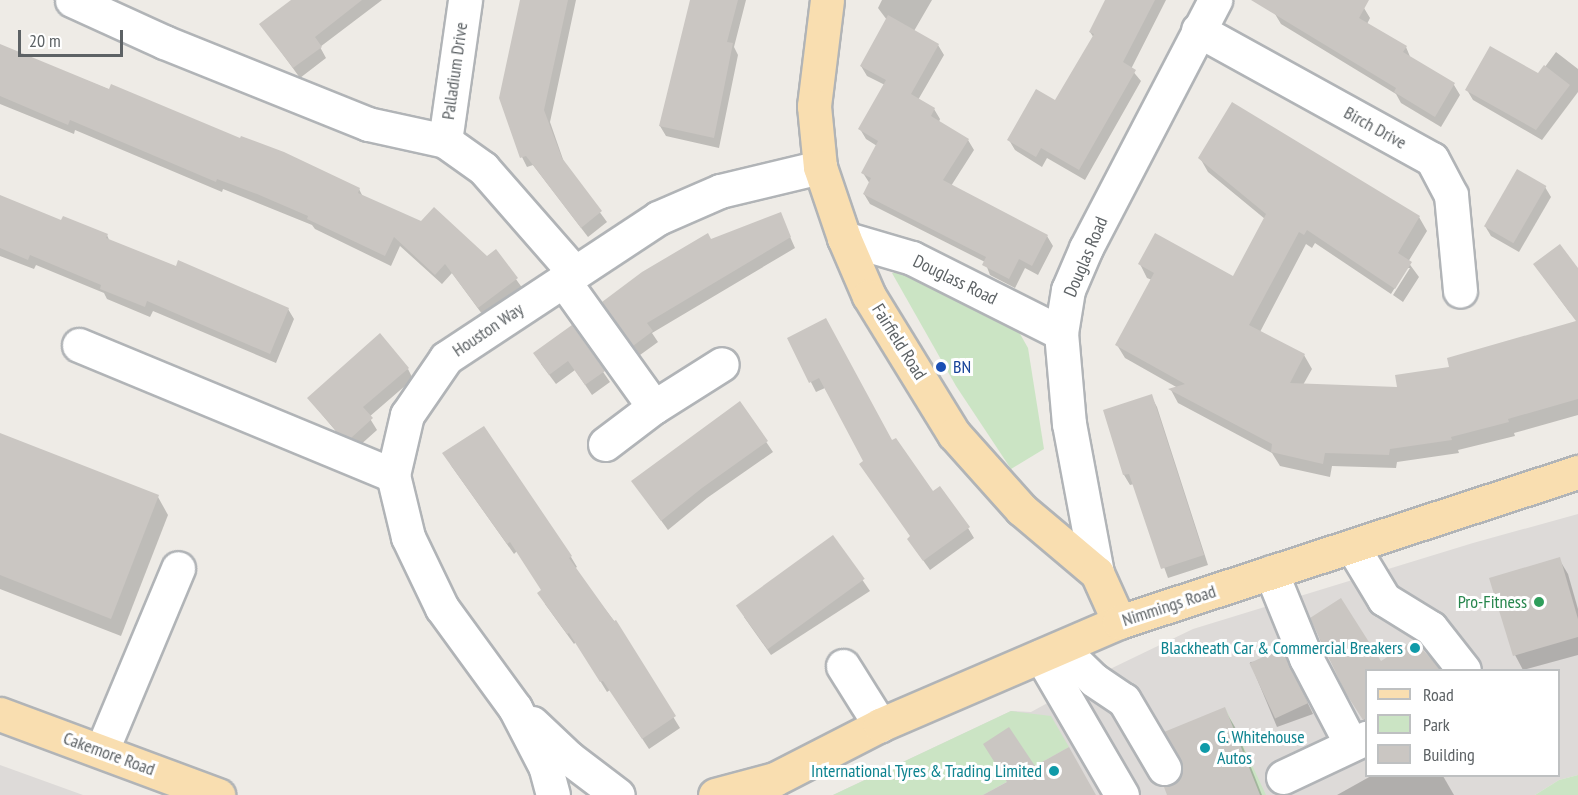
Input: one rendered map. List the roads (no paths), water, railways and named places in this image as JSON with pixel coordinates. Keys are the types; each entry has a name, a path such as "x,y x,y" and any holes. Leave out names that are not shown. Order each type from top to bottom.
{"main road":[{"name":"Fairfield Road","path":"827,0 814,106 820,167 844,238 869,296 954,434 1021,509 1096,573 1119,622"},
{"name":"Nimmings Road","path":"715,795 766,787 879,725 1119,622 1578,472"},
{"name":"Cakemore Road","path":"0,714 218,795"}],"street":[{"path":"72,0 164,42 368,124 445,141 483,168 569,276 654,407"},
{"name":"Palladium Drive","path":"445,141 465,0"},
{"name":"Douglas Road","path":"1096,573 1069,424 1061,333 1068,290 1086,248 1215,0"},
{"name":"Birch Drive","path":"1198,30 1432,159 1451,195 1460,291"},
{"name":"Houston Way","path":"553,795 546,768 515,708 442,608 408,537 393,475 407,415 446,358 658,218 720,191 820,167"},
{"name":"Douglass Road","path":"844,238 912,258 1061,333"},
{"path":"79,345 393,475"},
{"path":"605,444 654,407 722,364"},
{"path":"1352,546 1384,599 1431,628 1463,669"},
{"path":"102,750 178,568"},
{"path":"1271,572 1306,658 1359,741 1283,777"},
{"path":"1051,652 1124,700 1164,768"},
{"path":"1051,652 1122,795"},
{"path":"843,666 879,725"},
{"name":"Houston Way","path":"515,708 569,758 618,795"}],"place":[{"name":"BN","path":"941,367"},
{"name":"Pro-Fitness","path":"1539,602"},
{"name":"Blackheath Car & Commercial Breakers","path":"1415,648"},
{"name":"G. Whitehouse Autos","path":"1205,748"},
{"name":"International Tyres & Trading Limited","path":"1054,771"}]}
